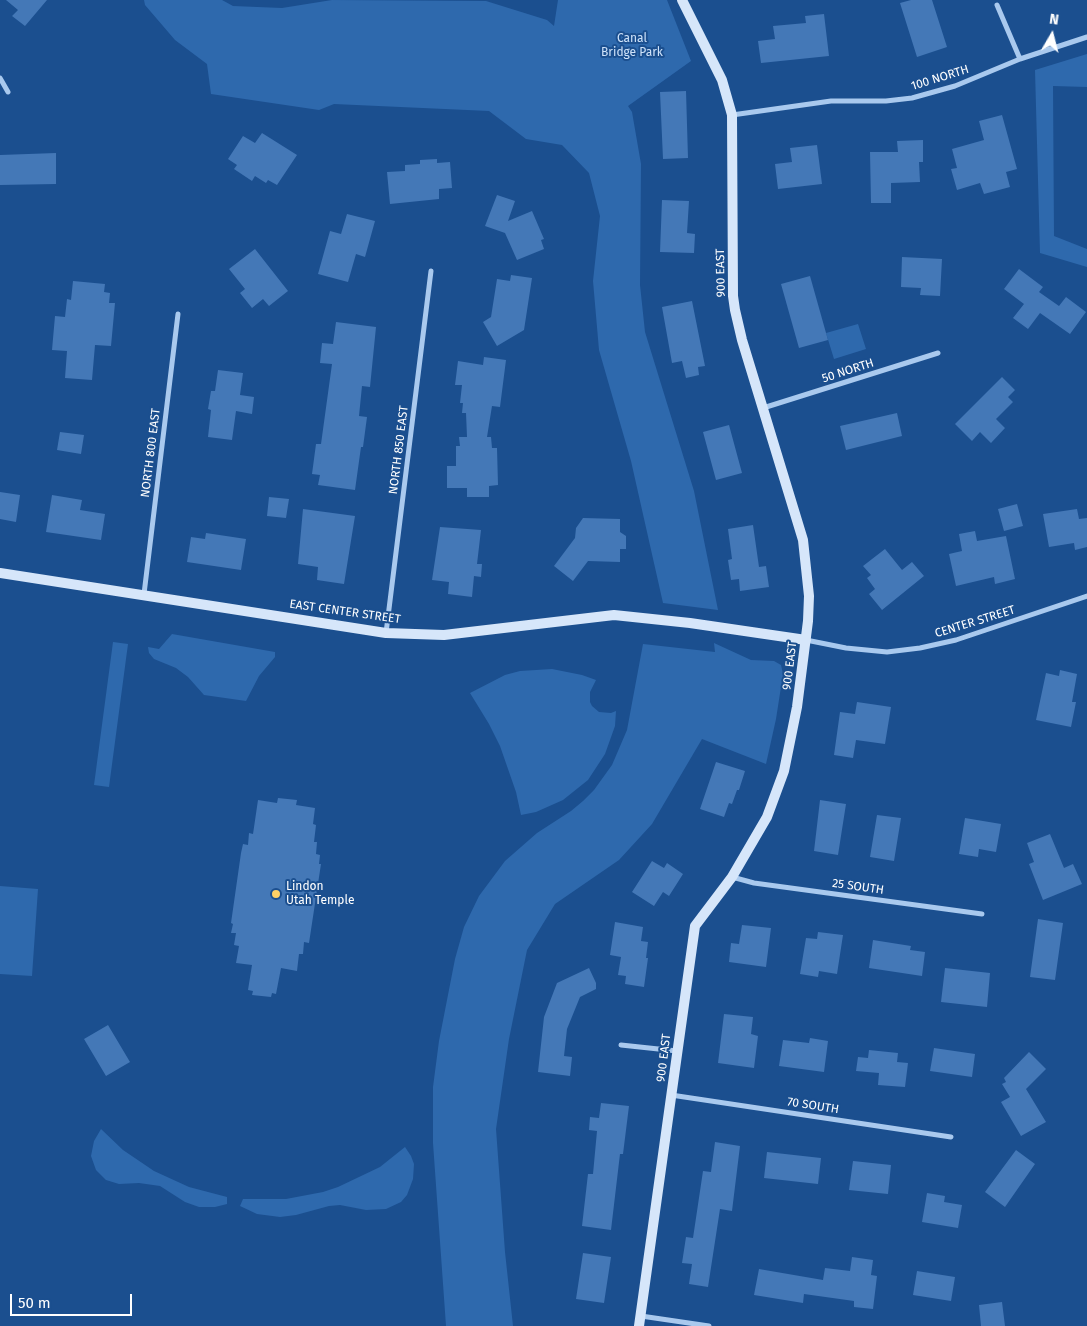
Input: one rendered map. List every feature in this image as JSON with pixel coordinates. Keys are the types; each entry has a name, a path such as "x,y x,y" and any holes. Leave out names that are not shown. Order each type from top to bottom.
{"street":[{"name":"900 EAST","path":"640,1321 676,1051 695,926 732,878 767,817 784,771 797,706 806,640 809,596 803,540 742,340 733,296 732,115 722,80 682,0"},
{"path":"997,4 1020,60"},
{"name":"100 NORTH","path":"732,115 831,101 886,101 912,98 955,86 1020,60 1087,37"},
{"path":"0,78 8,92"},
{"name":"NORTH 850 EAST","path":"386,633 431,271"},
{"name":"NORTH 800 EAST","path":"144,594 178,314"},
{"name":"50 NORTH","path":"763,408 938,352"},
{"name":"EAST CENTER STREET","path":"0,573 386,633 444,635 614,615 690,623 806,640"},
{"name":"CENTER STREET","path":"806,640 846,648 887,652 920,648 956,640 1087,596"},
{"name":"25 SOUTH","path":"732,878 754,883 982,914"},
{"path":"621,1045 676,1051"},
{"name":"70 SOUTH","path":"671,1096 951,1137"},
{"path":"640,1321 709,1326"}],"green space":[{"name":"Canal Bridge Park","path":"144,0 222,0 233,6 282,8 332,0 486,1 547,20 554,26 558,0 667,0 691,61 628,106 632,112 641,164 640,285 645,332 694,491 718,610 663,603 631,461 599,350 593,281 600,216 589,173 562,145 526,139 489,111 334,104 319,110 211,94 207,64 175,40 145,5"},
{"path":"1087,54 1087,87 1053,86 1054,236 1087,249 1087,267 1040,253 1035,70"},
{"path":"858,324 866,349 834,359 826,333"},
{"path":"172,634 275,652 275,657 259,676 246,701 204,695 188,677 176,668 154,659 149,653 148,647 159,649"},
{"path":"113,642 128,644 109,787 94,785"},
{"path":"714,643 751,660 774,661 781,665 783,674 766,764 702,739 652,824 619,860 555,904 527,950 509,1039 496,1129 505,1252 513,1326 446,1326 433,1143 433,1087 439,1041 455,959 464,927 479,896 505,861 537,833 583,801 594,790 612,765 627,730 643,644 715,652"},
{"path":"552,669 596,680 590,692 590,702 599,712 611,713 616,711 615,726 605,754 588,780 563,800 536,812 521,815 516,792 500,746 470,693 505,675 520,671"},
{"path":"0,886 38,889 32,976 0,974"},
{"path":"101,1129 123,1150 154,1171 189,1187 227,1197 227,1204 215,1207 199,1207 185,1202 160,1186 139,1183 119,1184 106,1180 96,1170 91,1156 94,1141"},
{"path":"405,1147 414,1164 413,1179 407,1195 401,1202 386,1209 366,1210 340,1205 280,1217 257,1214 240,1206 243,1199 286,1199 338,1187 380,1167"}],"building":[{"path":"6,0 47,0 25,26 12,16 18,10"},
{"path":"911,0 932,0 947,47 917,57 900,3"},
{"path":"824,14 829,56 761,63 758,41 775,39 773,26 806,23 805,16"},
{"path":"686,91 688,158 663,159 660,92"},
{"path":"1002,115 1017,169 1006,172 1010,187 984,194 980,183 957,190 951,169 957,168 952,149 984,140 979,121"},
{"path":"262,133 297,155 277,185 268,180 266,183 255,176 252,181 234,169 237,165 228,159 243,136 255,143"},
{"path":"923,140 923,162 919,162 920,182 891,183 891,203 871,203 870,152 898,152 897,141"},
{"path":"817,145 822,184 778,189 775,164 792,162 790,148"},
{"path":"56,153 56,184 0,185 0,155"},
{"path":"437,159 437,163 450,162 452,188 439,189 439,199 390,204 387,172 405,171 405,165 420,164 420,160"},
{"path":"497,195 515,201 508,221 532,211 544,239 541,240 544,249 517,260 505,233 485,226"},
{"path":"662,200 689,201 687,233 695,234 694,253 660,252"},
{"path":"347,214 375,221 365,257 356,254 348,282 318,274 330,231 341,234"},
{"path":"255,249 288,291 269,306 263,299 252,308 240,293 245,289 229,269"},
{"path":"902,257 942,259 940,296 920,295 921,288 901,287"},
{"path":"1019,269 1043,287 1039,292 1059,306 1066,297 1086,312 1070,334 1040,313 1028,329 1013,318 1024,304 1004,289"},
{"path":"511,275 532,278 524,330 497,346 483,322 491,317 497,279 510,281"},
{"path":"810,276 828,340 799,348 781,284"},
{"path":"73,281 105,284 104,292 110,293 109,303 115,303 111,346 95,345 92,380 65,378 67,351 52,350 55,316 65,317 67,299 71,300"},
{"path":"692,301 705,366 698,367 699,375 686,378 682,361 672,363 662,307"},
{"path":"336,322 376,327 370,387 362,386 359,416 367,417 355,490 318,485 320,475 312,474 316,444 321,444 332,364 320,363 322,343 333,344"},
{"path":"484,357 506,360 500,407 492,406 487,437 491,437 492,448 497,448 498,485 489,486 489,497 467,497 467,488 447,488 447,466 456,466 456,446 460,446 459,437 467,437 466,413 462,413 463,403 460,403 462,385 455,385 458,361 483,365"},
{"path":"218,370 243,373 240,395 254,397 252,414 236,411 232,440 208,437 211,410 208,409 211,391 215,391"},
{"path":"1002,377 1015,390 1008,397 1013,402 996,419 1005,428 991,443 980,432 972,441 955,424"},
{"path":"897,413 902,436 846,450 840,426"},
{"path":"729,425 742,473 716,480 703,432"},
{"path":"60,432 84,435 81,454 57,450"},
{"path":"0,492 20,495 16,522 0,519"},
{"path":"52,495 82,500 80,510 105,514 101,540 46,532"},
{"path":"269,497 289,499 286,518 267,516"},
{"path":"1017,504 1023,526 1004,531 998,509"},
{"path":"303,509 355,516 344,584 317,580 318,567 298,564"},
{"path":"1077,509 1079,519 1087,518 1087,547 1075,550 1074,543 1049,547 1043,514"},
{"path":"583,518 620,519 620,532 626,536 626,549 620,549 620,562 588,561 573,581 554,566 575,538 576,528"},
{"path":"753,525 759,567 766,566 769,587 740,591 739,579 731,580 728,560 732,559 728,529"},
{"path":"440,527 481,530 477,564 482,564 481,577 474,576 472,597 448,594 449,582 432,580"},
{"path":"975,531 977,541 1006,536 1015,579 995,584 994,577 956,586 949,554 962,551 959,534"},
{"path":"206,533 246,539 241,570 187,562 191,537 205,539"},
{"path":"885,549 902,570 912,562 924,576 882,610 869,594 875,589 867,578 871,575 863,566"},
{"path":"1060,670 1077,674 1072,702 1076,702 1071,727 1036,720 1046,673 1059,676"},
{"path":"857,702 891,707 885,744 856,740 853,758 834,755 840,712 855,714"},
{"path":"716,762 745,771 739,790 737,790 732,804 729,803 724,817 700,809"},
{"name":"Lindon Utah Temple","path":"278,798 297,800 296,805 315,808 313,824 316,825 314,842 317,842 316,854 320,855 319,864 321,864 309,943 304,942 303,954 299,954 297,971 281,968 276,994 272,993 271,997 252,995 253,991 248,990 252,965 236,963 239,946 234,945 236,933 231,933 233,924 231,923 241,853 243,844 248,845 249,833 253,834 258,800 277,803"},
{"path":"820,800 846,804 838,855 814,851"},
{"path":"877,815 901,818 894,861 870,857"},
{"path":"965,818 1001,824 996,852 979,849 978,857 959,854"},
{"path":"1050,834 1064,868 1073,864 1082,884 1043,900 1029,864 1034,862 1027,843"},
{"path":"652,861 664,868 667,863 683,874 669,896 663,892 654,906 632,892"},
{"path":"1038,919 1063,923 1055,980 1030,977"},
{"path":"615,922 643,927 641,941 648,942 644,987 625,984 626,976 618,975 621,957 610,955"},
{"path":"742,925 771,928 766,967 729,962 731,943 739,944"},
{"path":"818,932 843,935 837,974 819,971 818,977 800,974 806,938 817,939"},
{"path":"873,940 911,946 910,950 925,952 922,976 869,968"},
{"path":"589,968 596,983 596,989 580,997 567,1029 564,1056 572,1057 570,1076 538,1072 544,1017 557,983"},
{"path":"945,968 990,973 987,1007 941,1002"},
{"path":"724,1014 753,1017 751,1034 758,1036 754,1068 718,1063"},
{"path":"108,1025 130,1062 106,1076 84,1039"},
{"path":"810,1038 828,1041 824,1072 779,1066 783,1040 809,1043"},
{"path":"934,1048 975,1054 972,1077 930,1071"},
{"path":"869,1050 898,1053 897,1062 908,1063 905,1087 878,1085 879,1073 856,1071 858,1057 868,1058"},
{"path":"1029,1052 1046,1069 1026,1089 1046,1122 1021,1136 1001,1102 1010,1097 1002,1084 1006,1082 1004,1078"},
{"path":"601,1103 629,1106 623,1154 620,1154 611,1230 582,1226 588,1174 593,1174 597,1131 589,1130 590,1117 599,1118"},
{"path":"715,1142 740,1146 732,1211 720,1209 708,1287 689,1284 692,1264 682,1263 686,1237 693,1238 703,1171 711,1172"},
{"path":"1016,1150 1035,1164 1005,1207 985,1192"},
{"path":"767,1152 821,1158 818,1184 764,1178"},
{"path":"853,1161 891,1165 888,1194 849,1190"},
{"path":"927,1193 945,1196 944,1202 962,1205 958,1228 922,1222"},
{"path":"583,1253 611,1257 604,1303 576,1299"},
{"path":"852,1257 873,1260 871,1275 877,1276 873,1309 854,1307 854,1301 804,1294 803,1303 754,1295 759,1269 823,1280 825,1268 850,1271"},
{"path":"917,1271 955,1277 951,1301 913,1295"},
{"path":"1002,1302 1005,1326 981,1326 979,1305"}],"place":[{"name":"Lindon Utah Temple","path":"276,894"}]}
